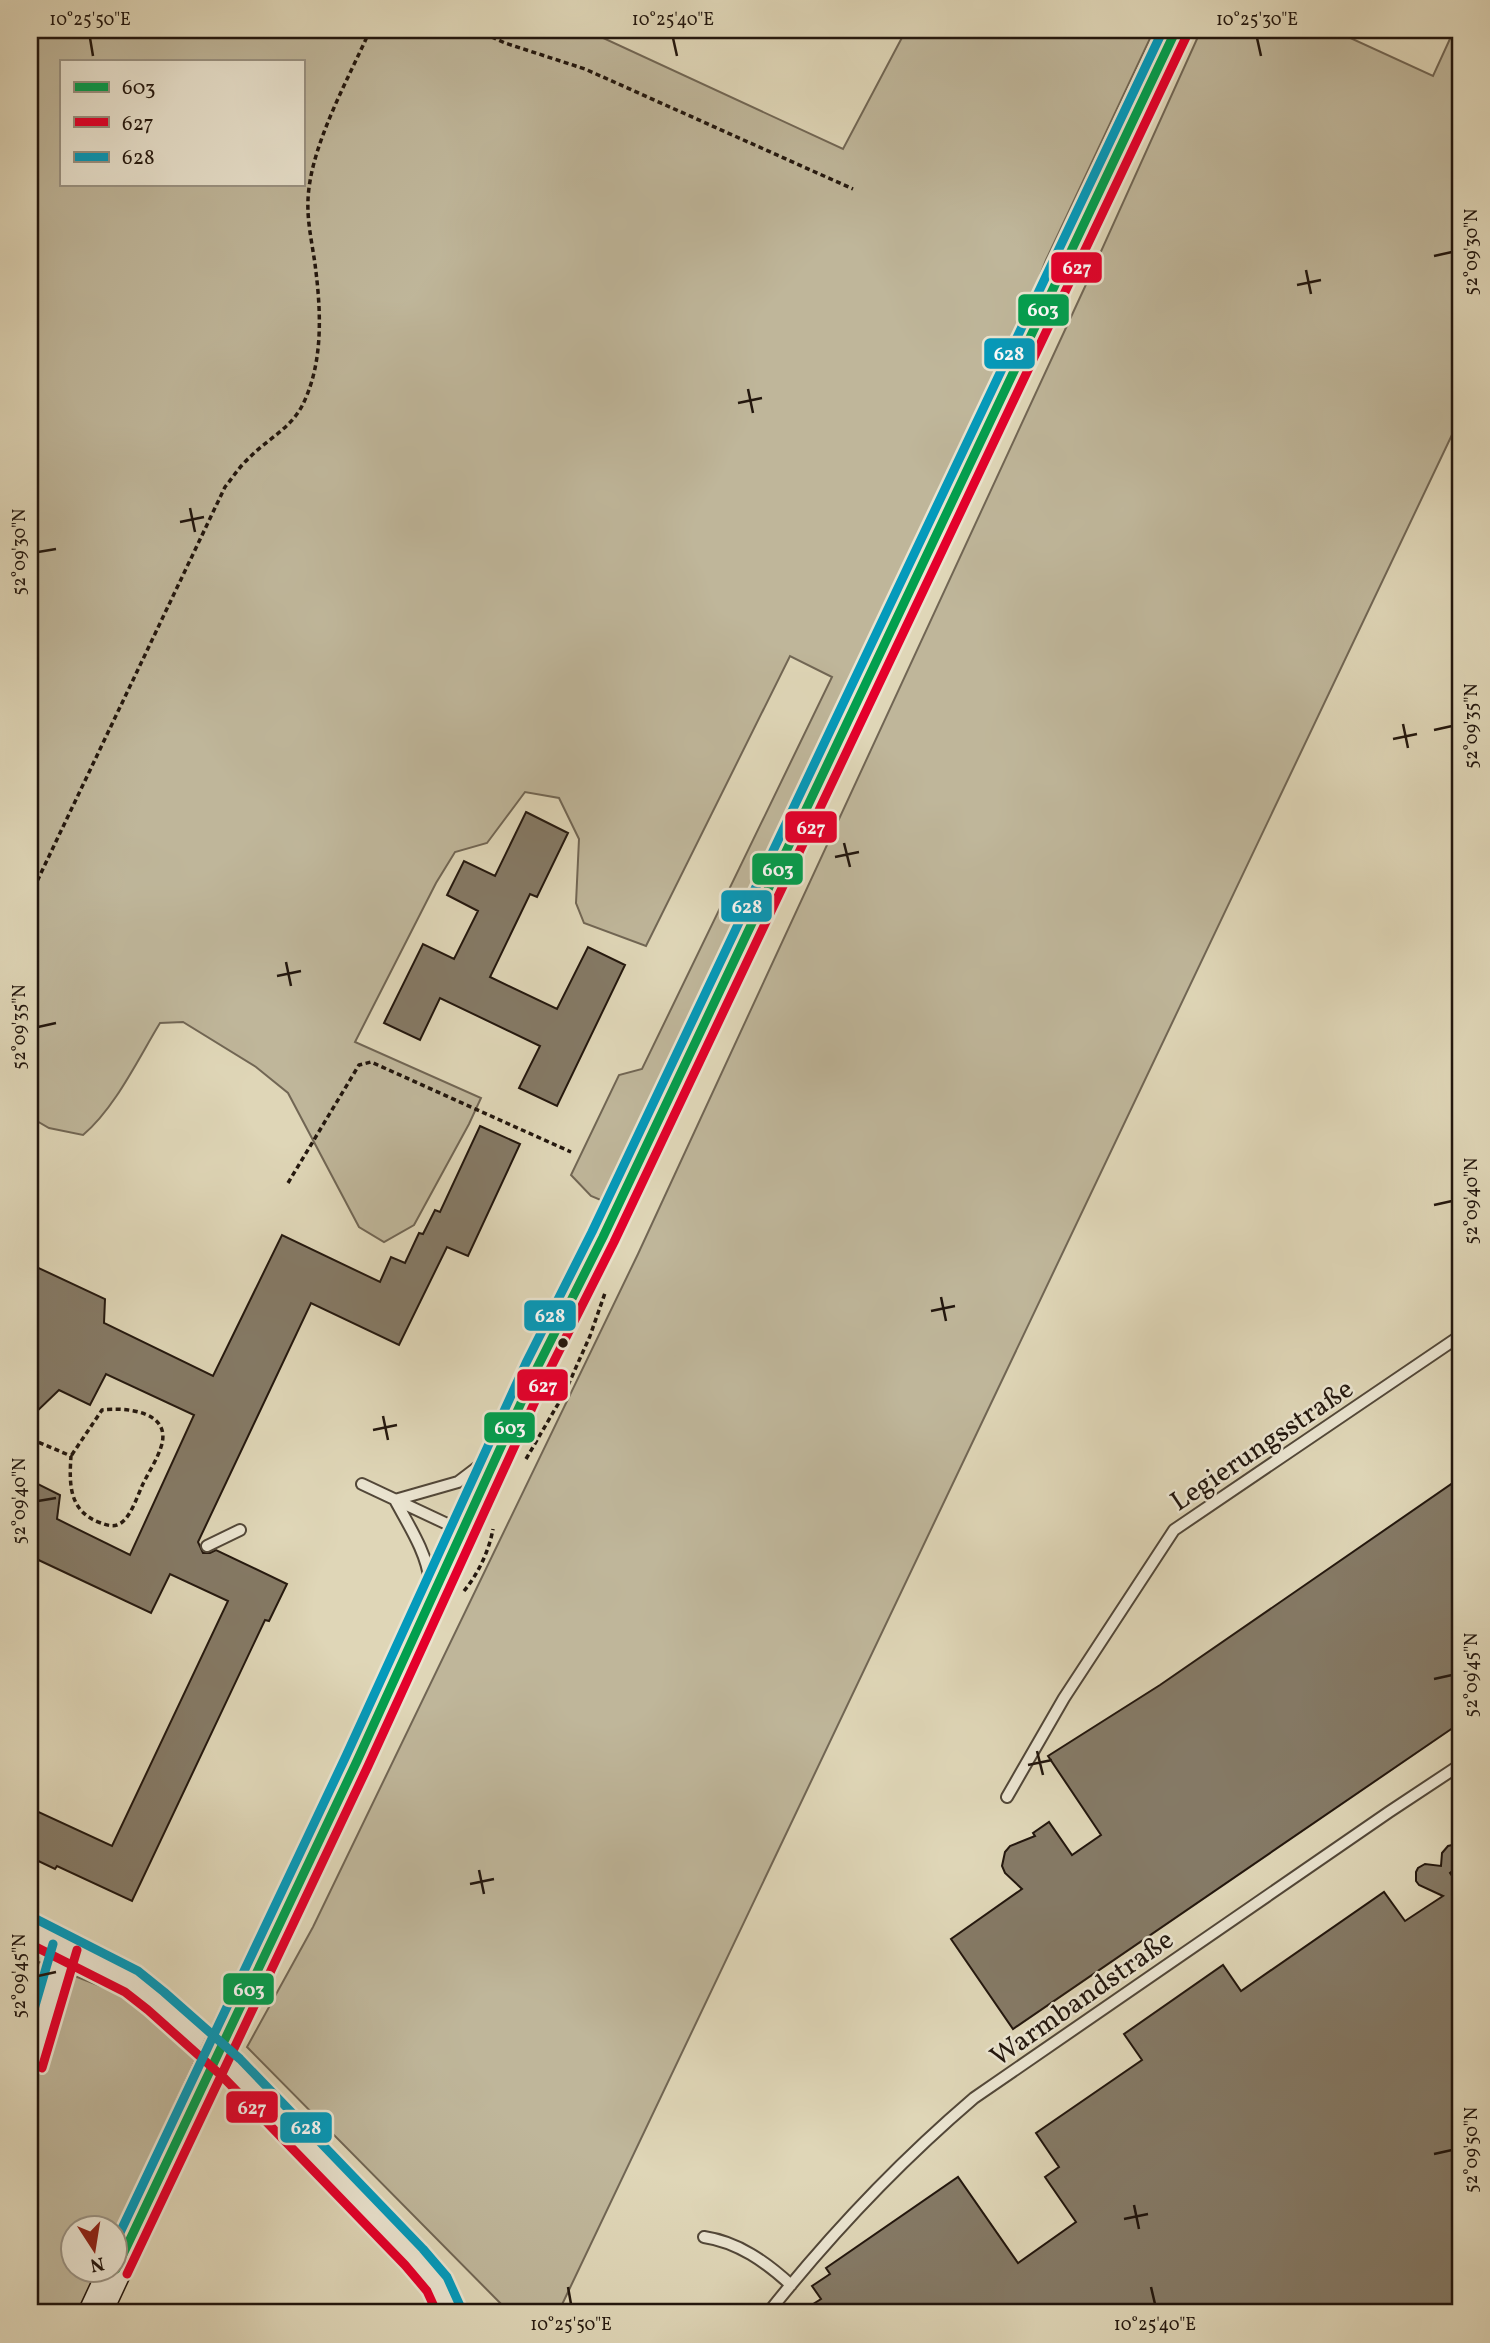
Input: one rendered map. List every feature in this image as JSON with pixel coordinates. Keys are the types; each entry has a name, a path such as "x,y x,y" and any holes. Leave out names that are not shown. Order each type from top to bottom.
{"street":[{"path":"130,2237 357,1760 537,1367 597,1249 718,996 1176,30"},
{"path":"30,1930 132,1982 222,2060 414,2257 437,2284 450,2313"},
{"path":"30,2065 65,1947"},
{"path":"95,2313 108,2284"}],"lane":[{"name":"Legierungsstraße","path":"1007,1797 1064,1698 1174,1530 1460,1336"},
{"path":"395,1500 458,1482 499,1451"},
{"path":"362,1484 463,1532"},
{"path":"395,1500 422,1551 429,1572 431,1597"},
{"path":"207,1546 240,1530"},
{"name":"Warmbandstraße","path":"768,2313 837,2229 937,2129 974,2098 1460,1765"},
{"path":"704,2237 723,2240 739,2248 777,2272 790,2285"}],"path":[{"path":"30,896 225,487 248,458 292,422 302,406 315,363 319,334 319,299 309,221 309,182 326,128 370,30"},
{"path":"476,30 505,43 584,69 853,189"},
{"path":"288,1183 359,1065 371,1062 571,1152"},
{"path":"121,1407 139,1410 156,1421 163,1433 162,1446 130,1510 121,1523 110,1526 92,1520 77,1507 69,1483 71,1457 102,1410 121,1407"},
{"path":"32,1439 71,1457"}],"shaded area":[{"path":"30,30 586,30 843,149 906,30 1154,30 1046,260 1009,356 603,1201 591,1196 571,1175 619,1075 642,1069 832,677 790,656 646,946 584,923 576,903 579,839 559,798 525,792 487,843 455,852 436,883 355,1042 481,1098 414,1225 384,1242 359,1227 288,1093 256,1067 183,1022 160,1023 116,1097 83,1135 49,1128 30,1117"},
{"path":"1201,30 1333,30 1433,76 1454,30 1460,30 1460,418 558,2313 510,2313 247,2047 313,1927 638,1254"},
{"path":"31,1959 126,1996 202,2056 126,2214 60,2214 60,2284 91,2284 77,2313 30,2313"}],"building":[{"path":"526,812 568,833 537,897 530,894 490,977 557,1009 588,947 625,965 557,1106 519,1088 540,1046 440,998 420,1040 384,1023 423,944 454,959 478,911 447,895 464,861 495,876"},
{"path":"480,1126 520,1144 468,1256 447,1247 399,1345 311,1303 198,1542 203,1553 216,1550 287,1584 269,1621 265,1620 132,1901 57,1866 55,1869 30,1857 30,1808 112,1846 228,1601 170,1574 151,1613 30,1556 30,1480 60,1495 57,1519 130,1555 194,1415 106,1374 90,1405 59,1390 30,1418 30,1264 105,1299 104,1323 213,1376 282,1235 380,1282 391,1257 405,1263 419,1233 423,1234 435,1210 440,1212"},
{"path":"1460,1478 1460,1723 1013,2029 951,1939 1022,1889 1005,1873 1002,1866 1005,1852 1010,1846 1035,1836 1033,1833 1049,1822 1072,1855 1101,1835 1048,1756 1160,1685"},
{"path":"1452,1845 1460,1846 1460,1865 1450,1873 1459,1886 1460,1884 1460,2313 799,2313 821,2299 812,2286 830,2274 826,2268 958,2177 1018,2263 1076,2222 1045,2177 1059,2167 1036,2133 1142,2060 1124,2034 1223,1965 1241,1991 1384,1892 1405,1921 1443,1896 1419,1885 1416,1872 1425,1864 1441,1866 1442,1853"}],"transit line":[{"name":"628","path":"129,2214 346,1756 526,1363 592,1232 1163,30"},
{"name":"603","path":"130,2239 357,1761 537,1368 603,1237 1176,30"},
{"name":"627","path":"130,2268 368,1766 548,1373 614,1242 1187,35"},
{"name":"628","path":"36,1919 138,1971 240,2059 423,2249 447,2277 461,2308"},
{"name":"627","path":"30,1944 125,1992 223,2077 405,2265 427,2291 437,2313"},
{"name":"628","path":"30,2023 53,1944"},
{"name":"627","path":"42,2068 77,1950"}]}
